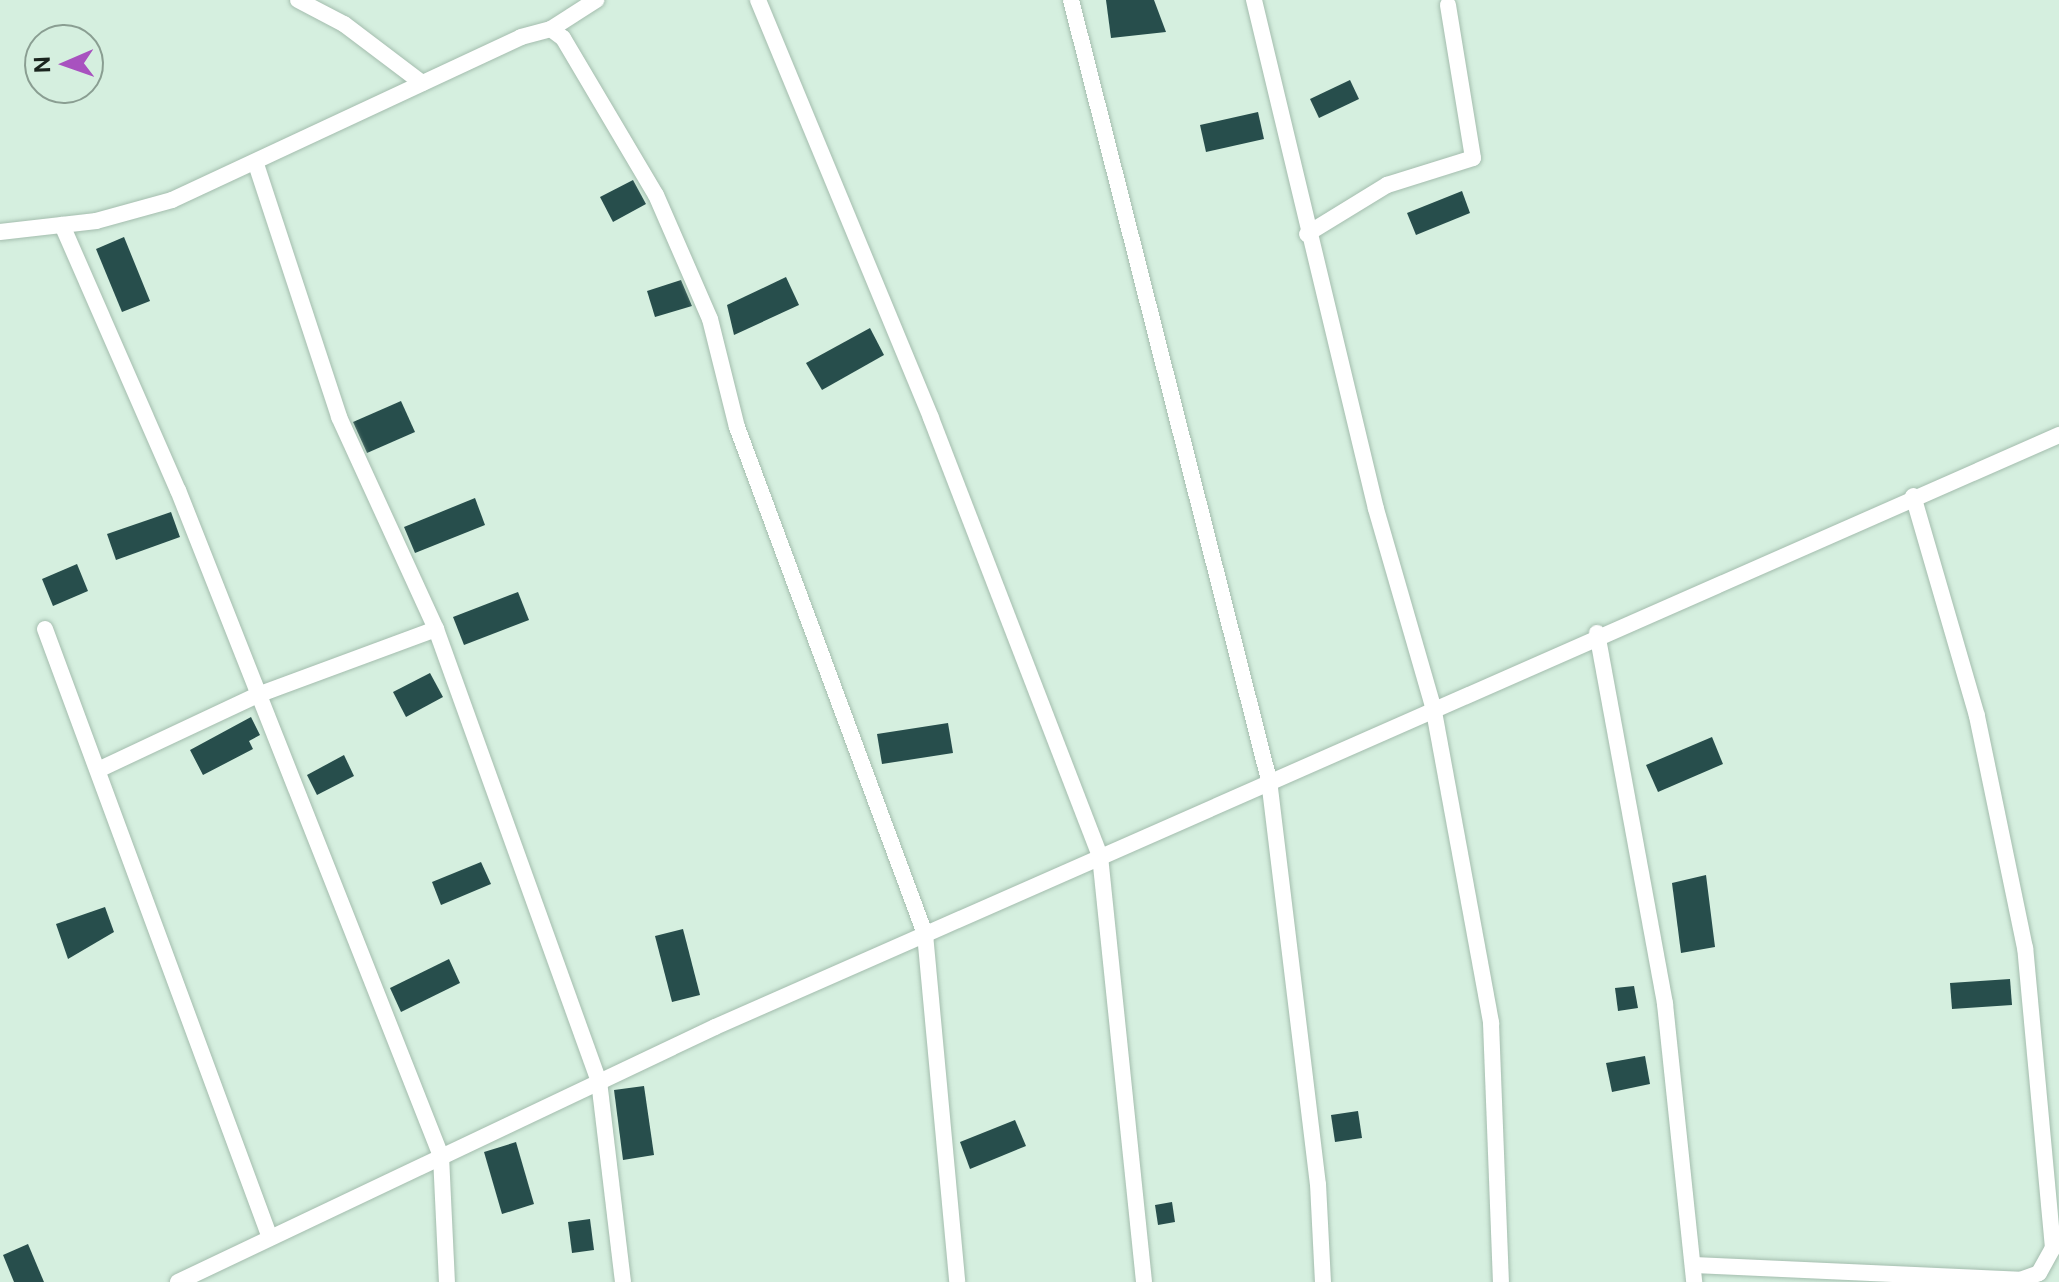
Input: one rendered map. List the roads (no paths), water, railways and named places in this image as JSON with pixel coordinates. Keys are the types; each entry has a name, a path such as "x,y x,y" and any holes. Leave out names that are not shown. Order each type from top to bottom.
{"street":[{"path":"298,0 344,24 422,83"},
{"path":"0,232 62,225 172,200 257,167 422,83 551,29 596,0"},
{"path":"758,0 931,418 1100,856 1144,1282"},
{"path":"1071,0 1269,780 1318,1184 1323,1282"},
{"path":"1254,0 1307,234 1433,706 1491,1023 1501,1282"},
{"path":"1307,234 1387,185 1473,158 1448,5"},
{"path":"551,29 571,49 656,195 710,319 737,427 925,934 957,1282"},
{"path":"257,167 339,417 436,629 599,1081 623,1282"},
{"path":"62,225 178,490 255,696 441,1156 447,1282"},
{"path":"178,1282 599,1081 925,934 1597,633 2059,435"},
{"path":"1597,633 1665,1004 1694,1274 2020,1280 2039,1273 2053,1248 2025,948 1977,716 1913,496"},
{"path":"45,629 270,1238"},
{"path":"98,770 255,696 436,629"}]}
